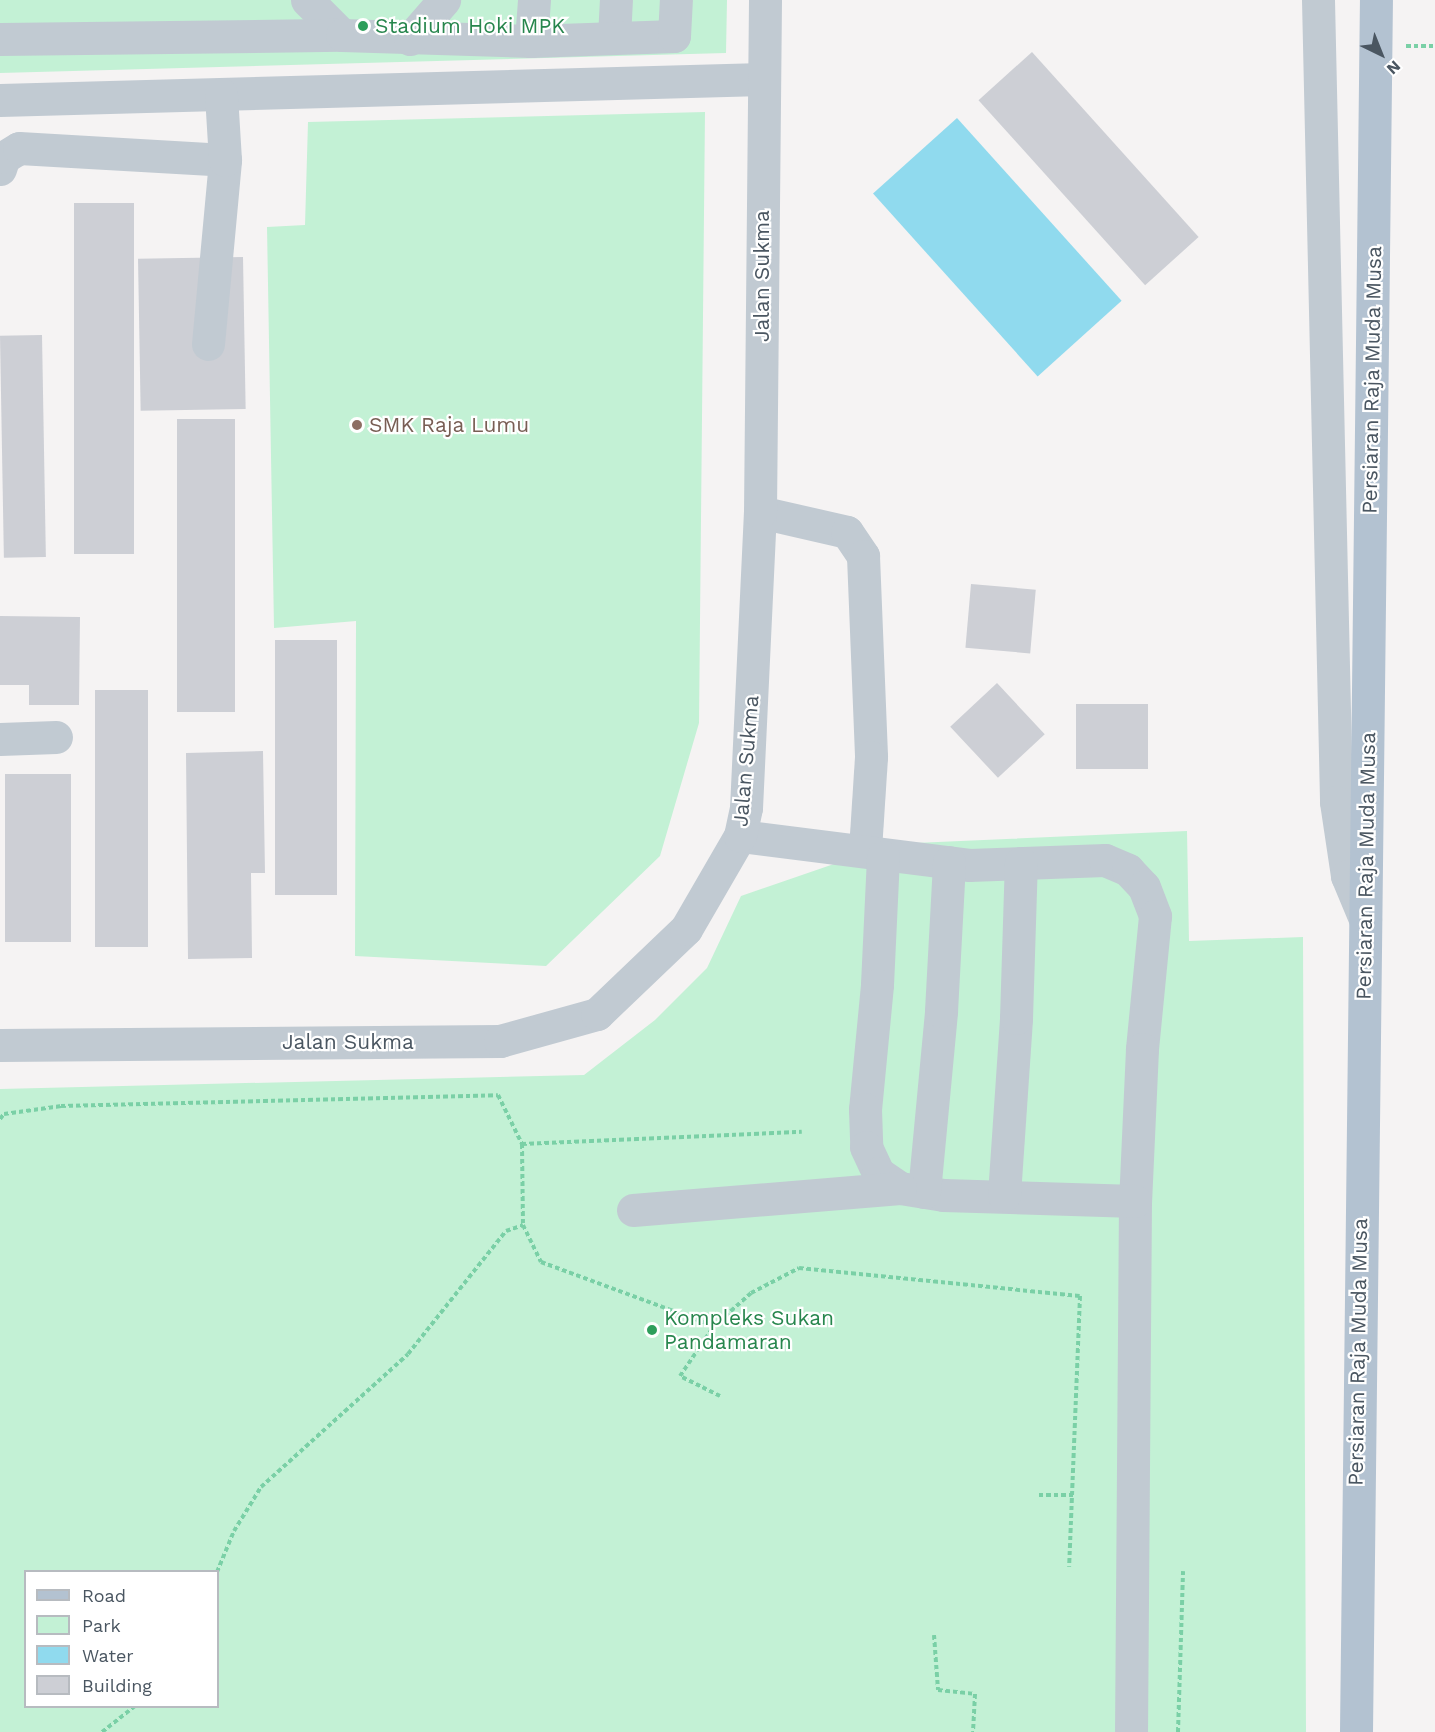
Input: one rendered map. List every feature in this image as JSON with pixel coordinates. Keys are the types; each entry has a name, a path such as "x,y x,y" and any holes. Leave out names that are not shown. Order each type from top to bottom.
{"main road":[{"name":"Persiaran Raja Muda Musa","path":"1356,1732 1376,0"}],"street":[{"path":"307,0 342,35"},
{"path":"410,39 444,0"},
{"path":"531,41 534,0"},
{"path":"598,84 604,38 616,0"},
{"path":"0,39 342,35 410,39 531,41 674,36 676,0"},
{"name":"Jalan Sukma","path":"0,1045 501,1041 597,1014 686,929 740,836 746,808 760,512 765,0"},
{"path":"1318,0 1336,802 1347,876 1365,919"},
{"path":"0,100 764,79"},
{"path":"208,344 225,160 221,94"},
{"path":"0,169 4,157 19,148 225,160"},
{"path":"760,512 847,532 863,556 874,853 866,1147 878,1173 912,1190"},
{"path":"0,738 56,737"},
{"path":"740,836 949,862 1021,863 1105,860 1128,870 1136,878 1155,916 1142,1049 1135,1201 1131,1732"},
{"path":"912,1190 941,1011 949,862"},
{"path":"1005,1195 1016,1018 1021,863"},
{"path":"633,1210 912,1190 1135,1201"}],"path":[{"path":"0,1119 4,1114 62,1106 498,1095 522,1144 523,1225 541,1262 714,1326"},
{"path":"522,1144 802,1132"},
{"path":"219,1570 234,1531 261,1487 408,1354 506,1232 523,1225"},
{"path":"720,1396 680,1376 714,1326 751,1293 799,1268 1080,1296 1069,1568"},
{"path":"1039,1495 1073,1495"},
{"path":"1178,1732 1183,1571"},
{"path":"934,1635 938,1690 975,1694 973,1732"},
{"path":"102,1732 134,1708"}],"green space":[{"name":"Stadium Hoki MPK","path":"0,0 727,0 726,53 0,73"},
{"path":"705,112 699,723 660,856 546,966 355,956 356,621 274,628 267,227 305,225 308,122"},
{"name":"Kompleks Sukan Pandamaran","path":"1187,831 1189,941 1303,937 1306,1732 0,1732 0,1089 584,1075 655,1020 707,968 741,896 892,844"}],"water":[{"path":"957,118 1122,301 1038,376 873,194"}],"building":[{"path":"1032,52 1199,237 1145,285 978,100"},
{"path":"74,203 134,203 134,554 74,554"},
{"path":"243,257 246,409 141,411 138,259"},
{"path":"42,335 46,557 4,558 0,336"},
{"path":"177,419 235,419 235,712 177,712"},
{"path":"971,584 1036,590 1030,653 965,648"},
{"path":"0,616 80,617 79,705 29,705 29,685 0,685"},
{"path":"275,640 337,640 337,895 275,895"},
{"path":"997,683 1045,734 998,778 950,727"},
{"path":"95,690 148,690 148,947 95,947"},
{"path":"1076,704 1148,704 1148,769 1076,769"},
{"path":"263,751 265,873 251,873 252,958 188,959 186,753"},
{"path":"5,774 71,774 71,942 5,942"}],"place":[{"name":"Stadium Hoki MPK","path":"363,26"},
{"name":"SMK Raja Lumu","path":"357,425"},
{"name":"Kompleks Sukan Pandamaran","path":"652,1330"}]}
